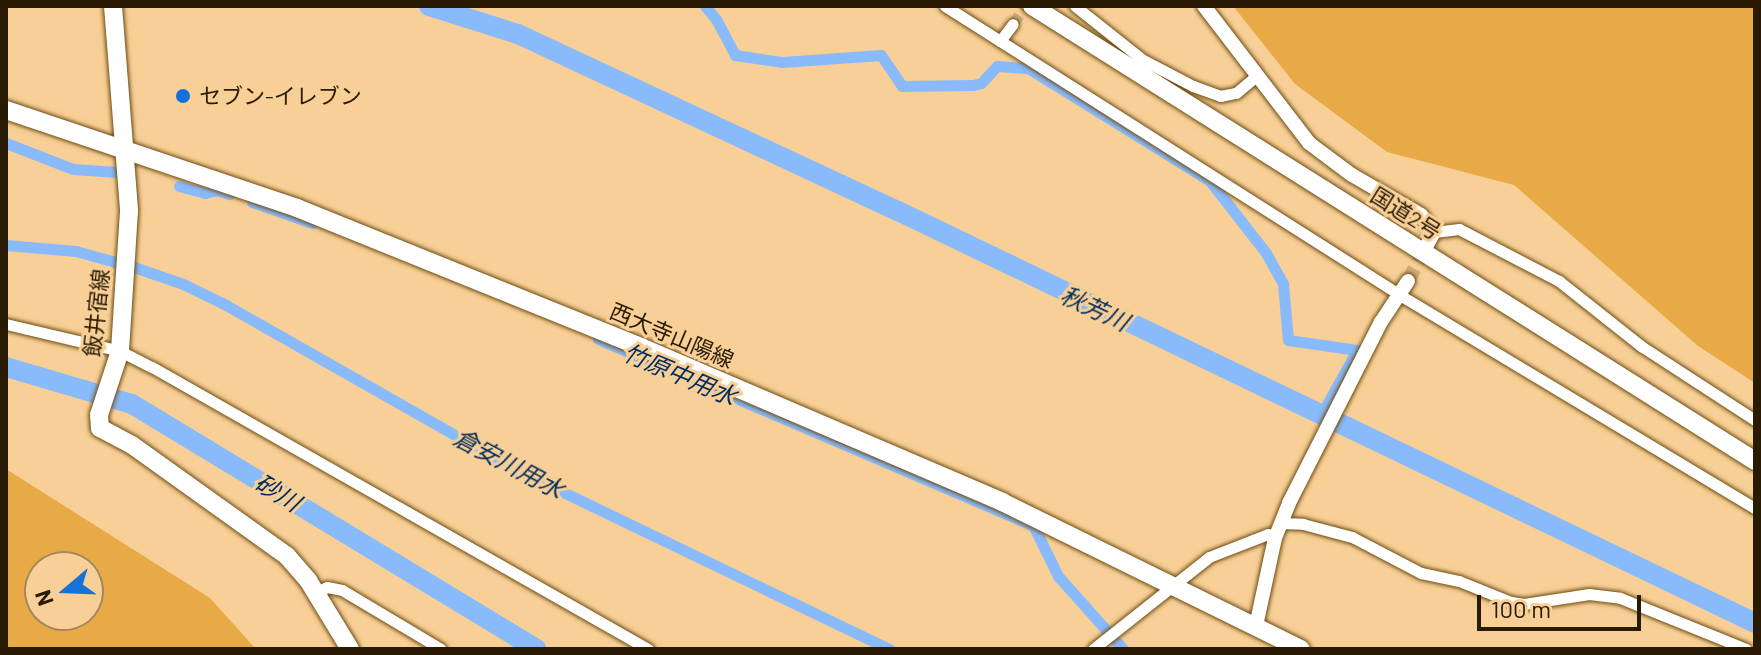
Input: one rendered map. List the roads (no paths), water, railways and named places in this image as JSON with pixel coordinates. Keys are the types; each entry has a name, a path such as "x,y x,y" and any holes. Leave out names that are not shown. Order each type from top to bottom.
{"main road":[{"name":"飯井宿線","path":"113,6 127,153 129,211 118,356 99,415 100,428 132,445 287,556 316,592 350,649"},
{"name":"国道2号","path":"1032,6 1755,461"},
{"name":"西大寺山陽線","path":"6,110 297,208 641,347 1002,502 1301,649"}],"street":[{"path":"945,6 1400,295 1755,508"},
{"path":"1075,6 1143,60 1193,86 1220,96 1236,93 1256,76"},
{"path":"1204,6 1309,143 1352,175 1421,215 1430,239 1459,229 1559,281 1641,346 1755,420"},
{"path":"1000,41 1013,24"},
{"path":"1256,626 1278,530 1381,322 1408,281"},
{"path":"6,324 118,356 288,441 648,649"},
{"path":"1093,649 1172,583 1209,557 1235,544 1303,524 1352,537 1421,573 1459,581 1511,602 1524,604 1589,594 1620,598 1746,649"},
{"path":"316,592 327,587 342,590 441,649"}],"waterway":[{"name":"秋芳川","path":"429,6 518,34 898,211 1755,623"},
{"path":"705,6 716,19 735,55 782,62 881,55 902,86 973,85 981,83 997,66 1028,68 1210,181 1266,253 1283,284 1288,340 1357,350 1321,415"},
{"name":"竹原中用水","path":"6,143 73,169 117,172"},
{"name":"竹原中用水","path":"179,186 205,193 217,190 229,194"},
{"name":"竹原中用水","path":"252,202 312,223"},
{"name":"倉安川用水","path":"6,245 76,251 119,263"},
{"name":"倉安川用水","path":"134,267 183,284 226,305 511,467 889,649"},
{"name":"竹原中用水","path":"598,339 1033,525 1058,576 1123,649"},
{"name":"砂川","path":"6,367 132,404 537,649"}],"tunnel":[{"path":"1013,24 1025,6"},
{"path":"1408,281 1427,245"}],"place":[{"name":"セブン-イレブン","path":"183,96"}]}
